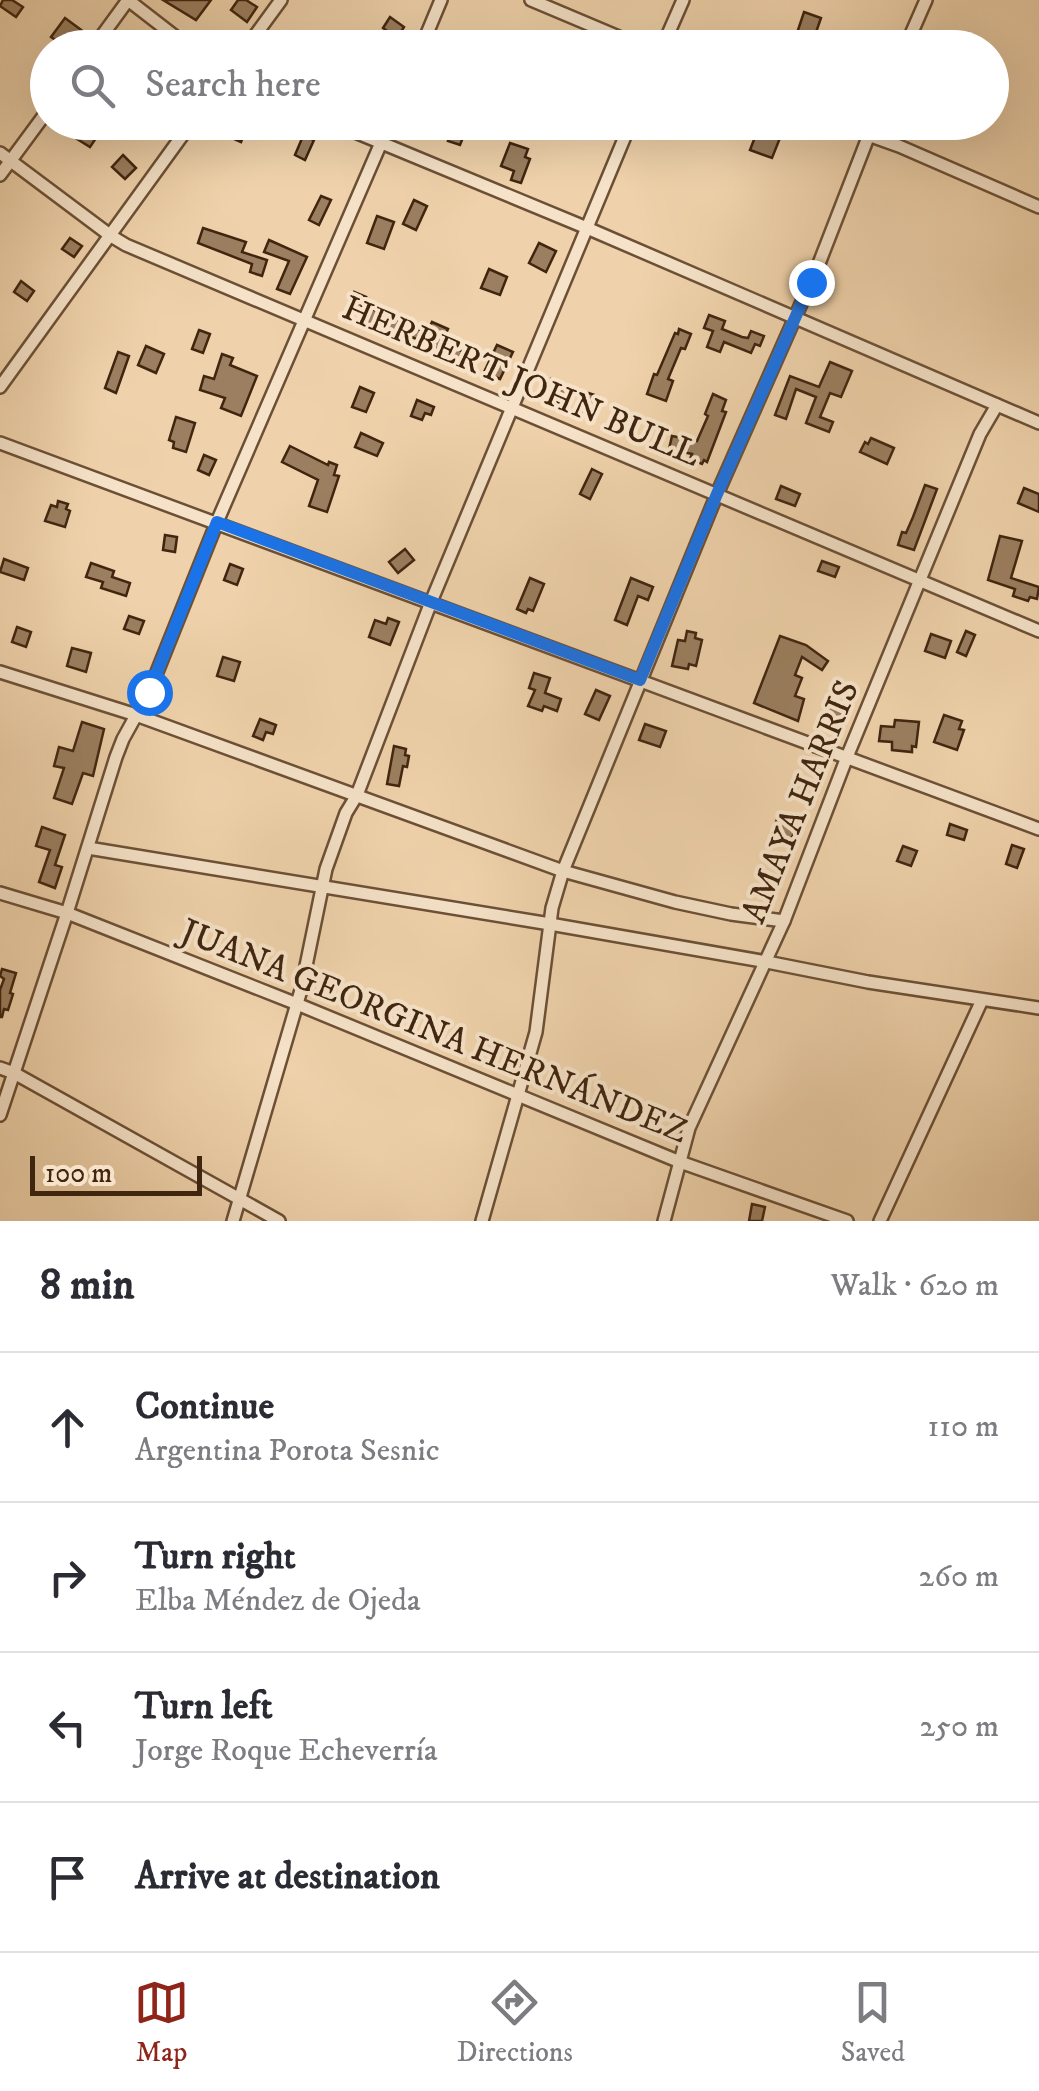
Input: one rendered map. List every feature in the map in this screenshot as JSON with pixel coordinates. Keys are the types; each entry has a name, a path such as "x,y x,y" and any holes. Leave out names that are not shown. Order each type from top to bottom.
{"street":[{"path":"106,30 128,0 167,30"},
{"path":"259,30 281,0"},
{"path":"429,30 441,0"},
{"path":"530,0 602,30"},
{"path":"670,30 682,0"},
{"path":"914,30 926,0"},
{"path":"0,175 5,157 30,130"},
{"path":"0,387 179,140"},
{"path":"374,140 1039,423"},
{"path":"0,1115 116,757 149,692 217,522 382,140"},
{"path":"232,1221 297,1004 322,886 346,813 357,795 431,602 624,140"},
{"path":"482,1221 536,1032 554,896 562,871 717,494 820,261 867,140"},
{"path":"889,140 1039,207"},
{"name":"HERBERT JOHN BULL","path":"5,157 126,244 1039,631"},
{"name":"AMAYA HARRIS","path":"664,1221 689,1128 767,962 980,434 998,406"},
{"path":"0,442 1039,829"},
{"path":"0,672 136,715 562,871 674,902 784,922"},
{"path":"88,848 1039,1008"},
{"name":"JUANA GEORGINA HERNÁNDEZ","path":"0,893 67,913 680,1162 847,1221"},
{"path":"880,1221 982,1000"},
{"path":"0,1068 279,1221"}],"building":[{"path":"3,0 23,7 16,17 0,6"},
{"path":"163,0 211,0 196,20"},
{"path":"238,0 257,7 247,22 231,10"},
{"path":"804,12 821,18 817,30 798,30"},
{"path":"390,17 404,27 402,30 383,28"},
{"path":"65,18 81,30 56,30"},
{"path":"301,140 314,140 305,160 295,155"},
{"path":"754,140 779,140 772,158 750,150"},
{"path":"510,143 528,149 525,157 530,159 521,183 511,180 514,171 501,166"},
{"path":"123,155 136,168 125,179 112,167"},
{"path":"321,196 331,200 319,225 309,220"},
{"path":"414,200 427,206 416,230 403,224"},
{"path":"377,216 394,222 384,249 367,243"},
{"path":"203,228 246,242 242,252 267,260 262,276 250,272 252,264 198,243"},
{"path":"70,238 82,246 74,257 62,249"},
{"path":"269,240 307,257 290,294 277,289 289,261 264,252"},
{"path":"539,243 556,251 546,272 529,263"},
{"path":"489,269 507,277 500,295 481,288"},
{"path":"21,281 34,291 27,301 14,292"},
{"path":"354,292 366,297 359,311 348,306"},
{"path":"370,308 427,333 432,322 448,329 439,349 412,337 408,344 363,325"},
{"path":"709,315 725,321 722,329 742,337 748,338 751,331 764,336 760,346 755,344 751,353 724,342 720,352 707,347 713,331 704,328"},
{"path":"679,329 691,334 668,379 673,381 666,401 647,394"},
{"path":"199,330 210,334 203,353 192,349"},
{"path":"497,345 513,352 500,379 484,372"},
{"path":"146,346 164,354 156,373 138,365"},
{"path":"453,348 469,354 463,368 448,362"},
{"path":"118,352 129,356 116,393 105,388"},
{"path":"222,354 233,358 230,365 257,376 241,416 221,408 225,398 200,390 204,376 214,379"},
{"path":"830,362 852,371 841,397 830,393 820,417 833,422 829,432 806,423 816,397 796,389 786,419 775,415 790,376 819,387"},
{"path":"551,379 570,389 562,405 543,395"},
{"path":"360,387 374,393 366,412 352,407"},
{"path":"585,392 598,396 590,416 578,411"},
{"path":"713,394 726,400 722,411 726,412 707,462 702,464 690,459 692,454 669,449 672,436 697,441"},
{"path":"417,400 434,407 431,415 425,413 422,420 411,416"},
{"path":"176,417 195,423 186,452 173,448 174,442 169,440"},
{"path":"361,433 383,443 377,456 355,447"},
{"path":"871,438 894,448 887,464 860,452"},
{"path":"290,446 328,465 337,465 334,475 339,476 327,512 309,506 318,480 282,462"},
{"path":"204,455 216,460 209,475 198,470"},
{"path":"592,469 602,474 590,499 580,494"},
{"path":"925,485 937,489 914,550 898,545"},
{"path":"781,486 800,494 795,506 776,499"},
{"path":"1024,488 1039,494 1039,512 1018,503"},
{"path":"58,501 68,504 66,509 70,511 65,527 45,521 51,505 57,507"},
{"path":"165,535 177,537 175,552 163,550"},
{"path":"1000,536 1022,541 1011,578 1039,587 1037,599 1030,597 1028,601 1013,596 1015,589 988,580"},
{"path":"405,549 414,560 398,573 389,562"},
{"path":"4,559 28,568 24,580 0,572"},
{"path":"822,561 839,567 835,577 818,571"},
{"path":"91,563 114,571 112,577 130,583 126,596 101,588 103,582 86,577"},
{"path":"230,564 243,569 237,585 224,580"},
{"path":"530,578 544,584 533,611 528,609 526,613 517,609"},
{"path":"631,578 653,587 648,600 638,596 627,625 615,620"},
{"path":"129,616 144,621 139,634 124,629"},
{"path":"388,618 399,622 390,645 369,637 375,620 386,624"},
{"path":"17,627 31,632 26,647 12,642"},
{"path":"687,631 702,640 696,666 672,666 678,640 685,641"},
{"path":"966,631 975,635 966,656 957,652"},
{"path":"931,634 951,641 945,658 925,651"},
{"path":"780,636 806,645 828,661 822,670 802,657 795,675 802,678 795,696 804,699 798,721 754,703"},
{"path":"72,648 91,653 86,672 67,666"},
{"path":"223,657 240,662 234,681 217,676"},
{"path":"534,673 550,678 545,693 561,699 557,711 528,706 535,690 529,688"},
{"path":"596,690 610,696 599,720 585,714"},
{"path":"830,699 850,706 841,730 824,723"},
{"path":"944,715 962,721 959,729 964,730 957,750 934,742"},
{"path":"260,719 276,725 273,734 266,732 263,740 253,736"},
{"path":"895,720 919,722 912,752 892,750 892,742 879,741 881,726 894,727"},
{"path":"82,722 104,729 93,776 83,773 72,804 54,798 64,768 54,766 59,747 73,751"},
{"path":"645,724 666,731 660,747 639,740"},
{"path":"394,746 406,749 405,755 409,756 399,786 387,784"},
{"path":"779,814 798,822 789,845 770,838"},
{"path":"950,824 967,830 964,840 947,835"},
{"path":"42,827 65,835 55,865 62,867 55,888 39,882 50,850 36,846"},
{"path":"1012,845 1024,849 1017,868 1006,864"},
{"path":"903,846 917,851 911,866 897,861"},
{"path":"2,969 16,973 8,1010 4,1009 0,1017 4,979 0,976"},
{"path":"752,1204 765,1207 762,1221 749,1221"}],"route":[{"path":"149,692 217,522 640,680 811,282"}]}
